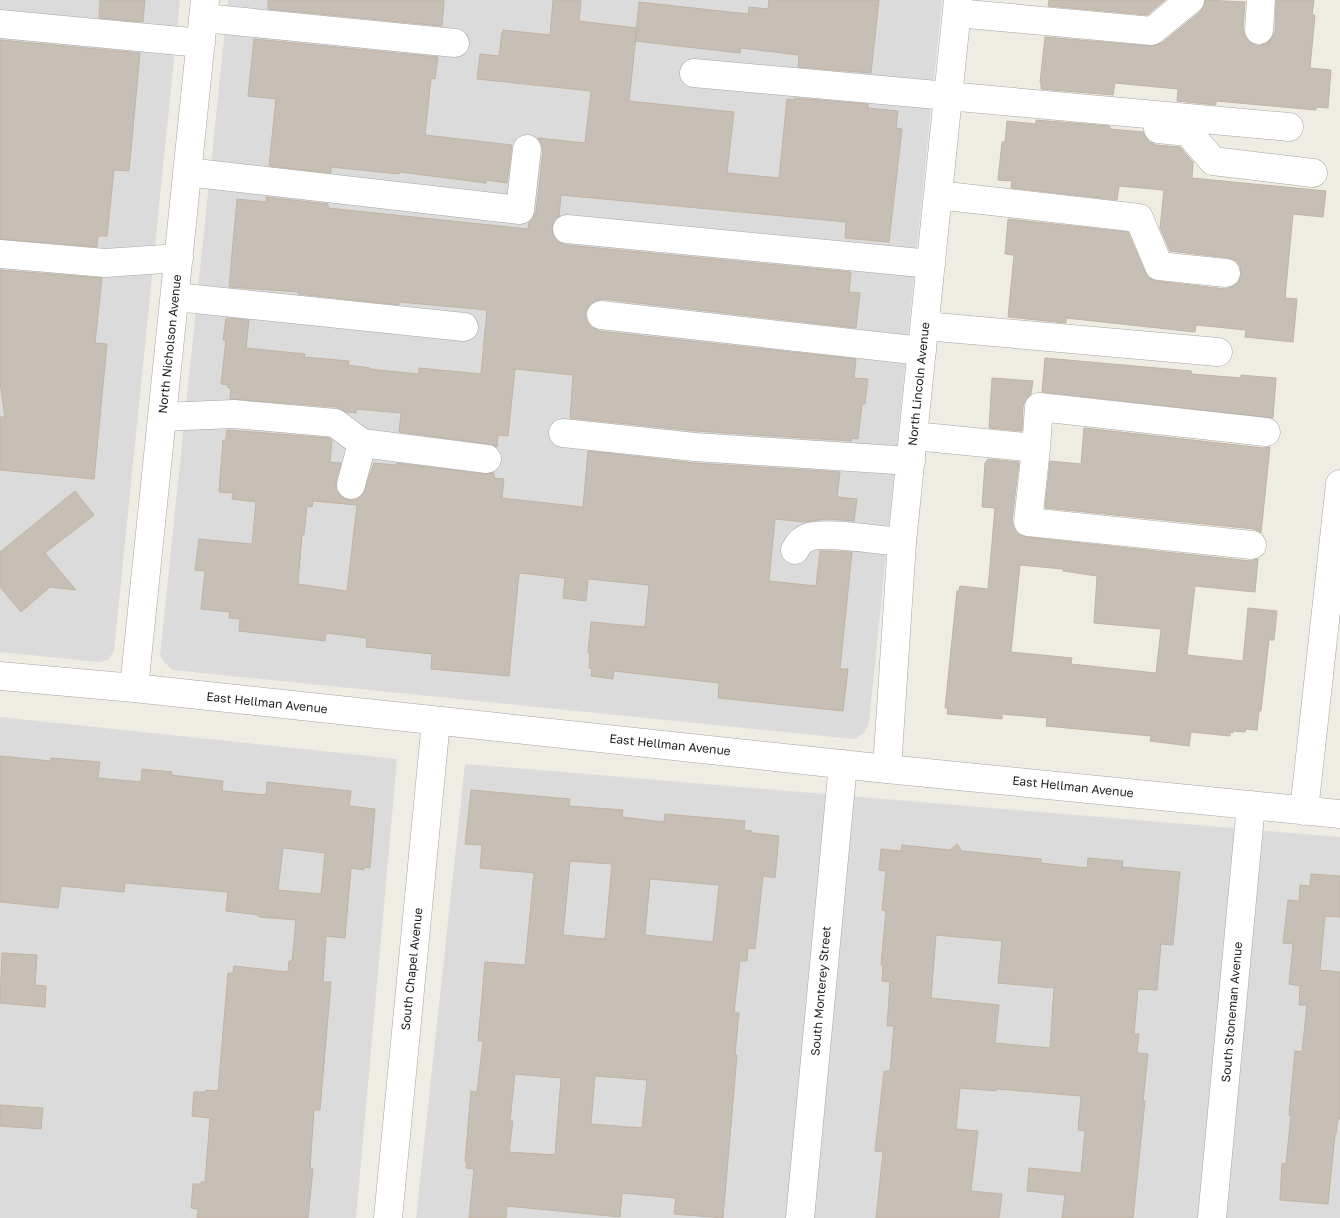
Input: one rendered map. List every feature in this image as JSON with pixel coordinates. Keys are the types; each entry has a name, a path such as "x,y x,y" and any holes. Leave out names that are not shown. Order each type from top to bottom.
{"street":[{"path":"957,6 1152,31 1190,0"},
{"path":"1259,30 1261,0"},
{"name":"North Lincoln Avenue","path":"888,769 902,542 957,6"},
{"path":"0,24 203,20 455,44"},
{"name":"North Nicholson Avenue","path":"134,688 176,297 203,20"},
{"path":"694,73 1188,132 1213,161 1313,173"},
{"path":"948,103 1289,126"},
{"path":"187,172 520,210 527,149"},
{"path":"938,195 1139,218 1159,266 1226,273"},
{"path":"567,229 931,264"},
{"path":"0,254 105,263 179,258"},
{"path":"176,297 464,327"},
{"path":"601,315 924,339 1218,352"},
{"path":"1252,545 1028,522 1039,407 1266,432"},
{"path":"162,417 234,414 335,423 362,443 487,459"},
{"path":"563,433 695,448 1036,448"},
{"path":"351,485 362,443"},
{"path":"1304,811 1336,568 1340,495"},
{"path":"796,550 798,543 809,537 826,535 902,542"},
{"name":"East Hellman Avenue","path":"0,676 134,688 888,769 1340,814"},
{"name":"South Chapel Avenue","path":"388,1218 436,721"},
{"name":"South Monterey Street","path":"800,1218 844,764"},
{"name":"South Stoneman Avenue","path":"1212,1218 1251,805"}],"shaded area":[{"path":"0,0 180,0 114,651 108,660 99,662 0,652"},
{"path":"228,0 942,0 869,723 864,733 854,739 173,670 165,663 160,656"},
{"path":"0,717 397,759 356,1218 0,1218"},
{"path":"465,764 1340,837 1340,1218 416,1218"}],"building":[{"path":"100,0 145,0 143,22 99,18"},
{"path":"268,0 444,0 442,26 268,9"},
{"path":"553,0 581,0 579,21 637,28 629,101 734,112 727,173 779,178 787,99 868,104 868,108 898,111 896,128 902,129 889,242 845,238 846,222 561,195 559,216 554,220 552,227 553,236 558,242 566,245 851,272 849,292 860,293 856,328 603,299 589,305 585,314 591,327 599,331 856,359 854,378 868,379 865,404 862,404 858,439 852,438 851,441 696,431 570,418 573,375 515,369 508,436 498,435 497,447 489,444 399,432 401,413 356,409 356,413 346,412 336,407 230,399 231,388 228,388 228,385 221,384 226,340 223,340 226,318 249,320 246,348 305,354 304,357 349,361 348,365 369,369 419,374 419,368 481,374 487,310 399,302 399,305 298,294 298,292 229,287 237,199 266,202 266,197 328,204 328,208 528,229 529,222 533,219 536,212 543,151 538,138 585,143 591,91 477,79 480,54 499,56 503,30 550,35"},
{"path":"769,0 879,0 871,73 798,67 799,55 741,48 740,53 635,41 639,2 748,14 749,7 768,9"},
{"path":"1049,0 1165,0 1147,15 1048,6"},
{"path":"1205,0 1245,2 1243,29 1245,36 1251,43 1258,46 1266,44 1272,38 1275,31 1276,0 1314,0 1312,15 1315,15 1310,68 1331,70 1328,108 1316,107 1316,110 1216,101 1216,105 1177,101 1178,89 1115,83 1113,95 1041,89 1040,82 1045,37 1151,46 1162,43 1200,12"},
{"path":"254,39 438,57 435,79 431,78 425,135 512,145 507,183 486,180 486,183 400,172 399,174 331,167 331,173 269,166 276,99 248,96"},
{"path":"0,40 140,53 129,171 114,170 107,236 98,236 97,247 0,239"},
{"path":"1036,120 1110,126 1110,129 1143,132 1149,142 1156,145 1180,147 1193,162 1192,178 1326,191 1323,217 1293,214 1285,298 1297,299 1293,342 1245,337 1246,330 1196,325 1195,332 1066,318 1066,323 1008,317 1014,255 1005,254 1008,219 1128,232 1145,272 1149,278 1157,281 1225,289 1238,283 1241,275 1240,266 1236,261 1228,258 1170,251 1160,228 1164,190 1119,186 1117,200 1011,188 1012,181 998,180 1002,142 1005,142 1007,121 1036,124"},
{"path":"0,270 102,278 95,343 107,344 94,479 0,470 0,417 5,417 0,383"},
{"path":"1045,358 1191,371 1192,374 1241,378 1241,375 1276,378 1273,418 1042,392"},
{"path":"992,378 1033,381 1031,394 1023,406 1022,431 989,428"},
{"path":"1084,428 1264,448 1270,447 1261,533 1254,529 1045,508 1050,461 1081,464"},
{"path":"227,430 329,438 332,440 330,462 341,463 336,481 336,490 340,496 348,500 356,500 362,496 374,463 396,465 396,463 485,474 494,473 494,478 504,479 502,498 583,507 588,451 694,463 840,472 837,497 857,499 854,521 827,519 804,522 775,519 769,581 816,586 820,551 852,552 840,669 848,669 843,711 718,698 719,683 614,671 613,679 591,676 592,669 589,668 590,653 588,653 591,622 645,627 649,585 588,579 586,601 563,598 565,578 519,573 509,676 431,669 432,654 366,647 367,638 326,633 325,641 239,631 240,619 229,618 230,612 201,609 205,571 195,570 199,539 252,544 256,502 232,499 233,493 219,492 223,440 226,440","holes":["313,501 357,505 347,591 298,584 302,535 304,535 307,506 312,507"]},
{"path":"988,459 1019,462 1012,521 1018,534 1026,537 1250,561 1258,559 1255,592 1195,586 1187,655 1243,661 1248,608 1277,611 1274,640 1269,640 1257,730 1233,731 1233,733 1230,732 1230,736 1191,732 1189,746 1150,741 1151,736 1046,726 1047,718 1002,714 1002,719 947,714 948,708 945,708 957,591 959,591 960,586 988,589 995,508 982,507 985,463","holes":["1020,565 1063,569 1063,571 1097,576 1094,623 1161,629 1156,673 1071,664 1072,658 1011,652"]},
{"path":"75,491 94,515 45,553 76,590 50,587 21,612 0,587 0,552"},
{"path":"0,756 51,761 51,758 100,762 98,778 141,782 142,769 172,772 171,775 223,781 222,791 266,795 267,782 351,791 349,806 375,809 370,868 364,867 364,870 351,868 345,938 326,936 323,982 331,982 320,1110 314,1110 310,1168 313,1169 308,1218 197,1218 198,1209 191,1208 193,1184 205,1182 210,1118 192,1116 194,1092 218,1091 228,973 233,973 234,966 288,972 289,961 292,961 296,920 259,917 259,915 226,911 228,892 125,883 124,892 61,886 58,908 0,902","holes":["283,848 325,853 321,894 278,890"]},
{"path":"471,790 570,799 569,806 623,810 622,817 664,822 665,814 745,821 744,830 752,831 752,833 779,836 775,878 763,876 755,949 748,948 747,961 740,961 734,1012 739,1013 735,1055 737,1055 723,1218 674,1214 676,1198 622,1193 620,1217 507,1206 506,1218 469,1218 474,1169 466,1168 467,1162 465,1162 471,1091 477,1092 483,1041 478,1041 485,962 525,965 534,873 480,868 482,845 465,844","holes":["570,861 612,864 605,939 563,935","650,879 719,885 713,942 645,935","515,1074 561,1078 555,1155 509,1152 513,1121 510,1121","595,1076 647,1080 642,1128 591,1124"]},
{"path":"957,844 962,851 1041,859 1041,863 1087,868 1088,858 1123,861 1122,867 1180,872 1173,945 1161,944 1157,990 1138,989 1134,1034 1139,1034 1137,1053 1148,1054 1133,1218 1062,1218 1065,1195 1027,1191 1029,1168 1081,1173 1085,1131 1078,1130 1081,1096 960,1088 956,1129 978,1131 971,1191 1002,1194 999,1218 876,1218 883,1152 875,1151 884,1071 890,1071 894,1026 887,1026 890,982 882,981 883,965 881,965 886,911 882,910 886,871 879,870 881,849 901,851 902,845 950,850","holes":["936,935 1002,941 998,983 1054,988 1050,1048 995,1043 999,1005 931,998"]},
{"path":"1311,874 1340,876 1340,917 1325,916 1320,970 1340,972 1340,1119 1338,1119 1335,1134 1328,1204 1280,1200 1282,1163 1286,1164 1291,1115 1289,1115 1295,1051 1302,1052 1307,1005 1299,1005 1300,986 1289,984 1293,944 1283,943 1288,900 1299,901 1300,885 1310,886"},
{"path":"2,953 37,955 35,985 46,986 45,1007 0,1003"},
{"path":"0,1105 43,1108 41,1129 0,1126"}]}
